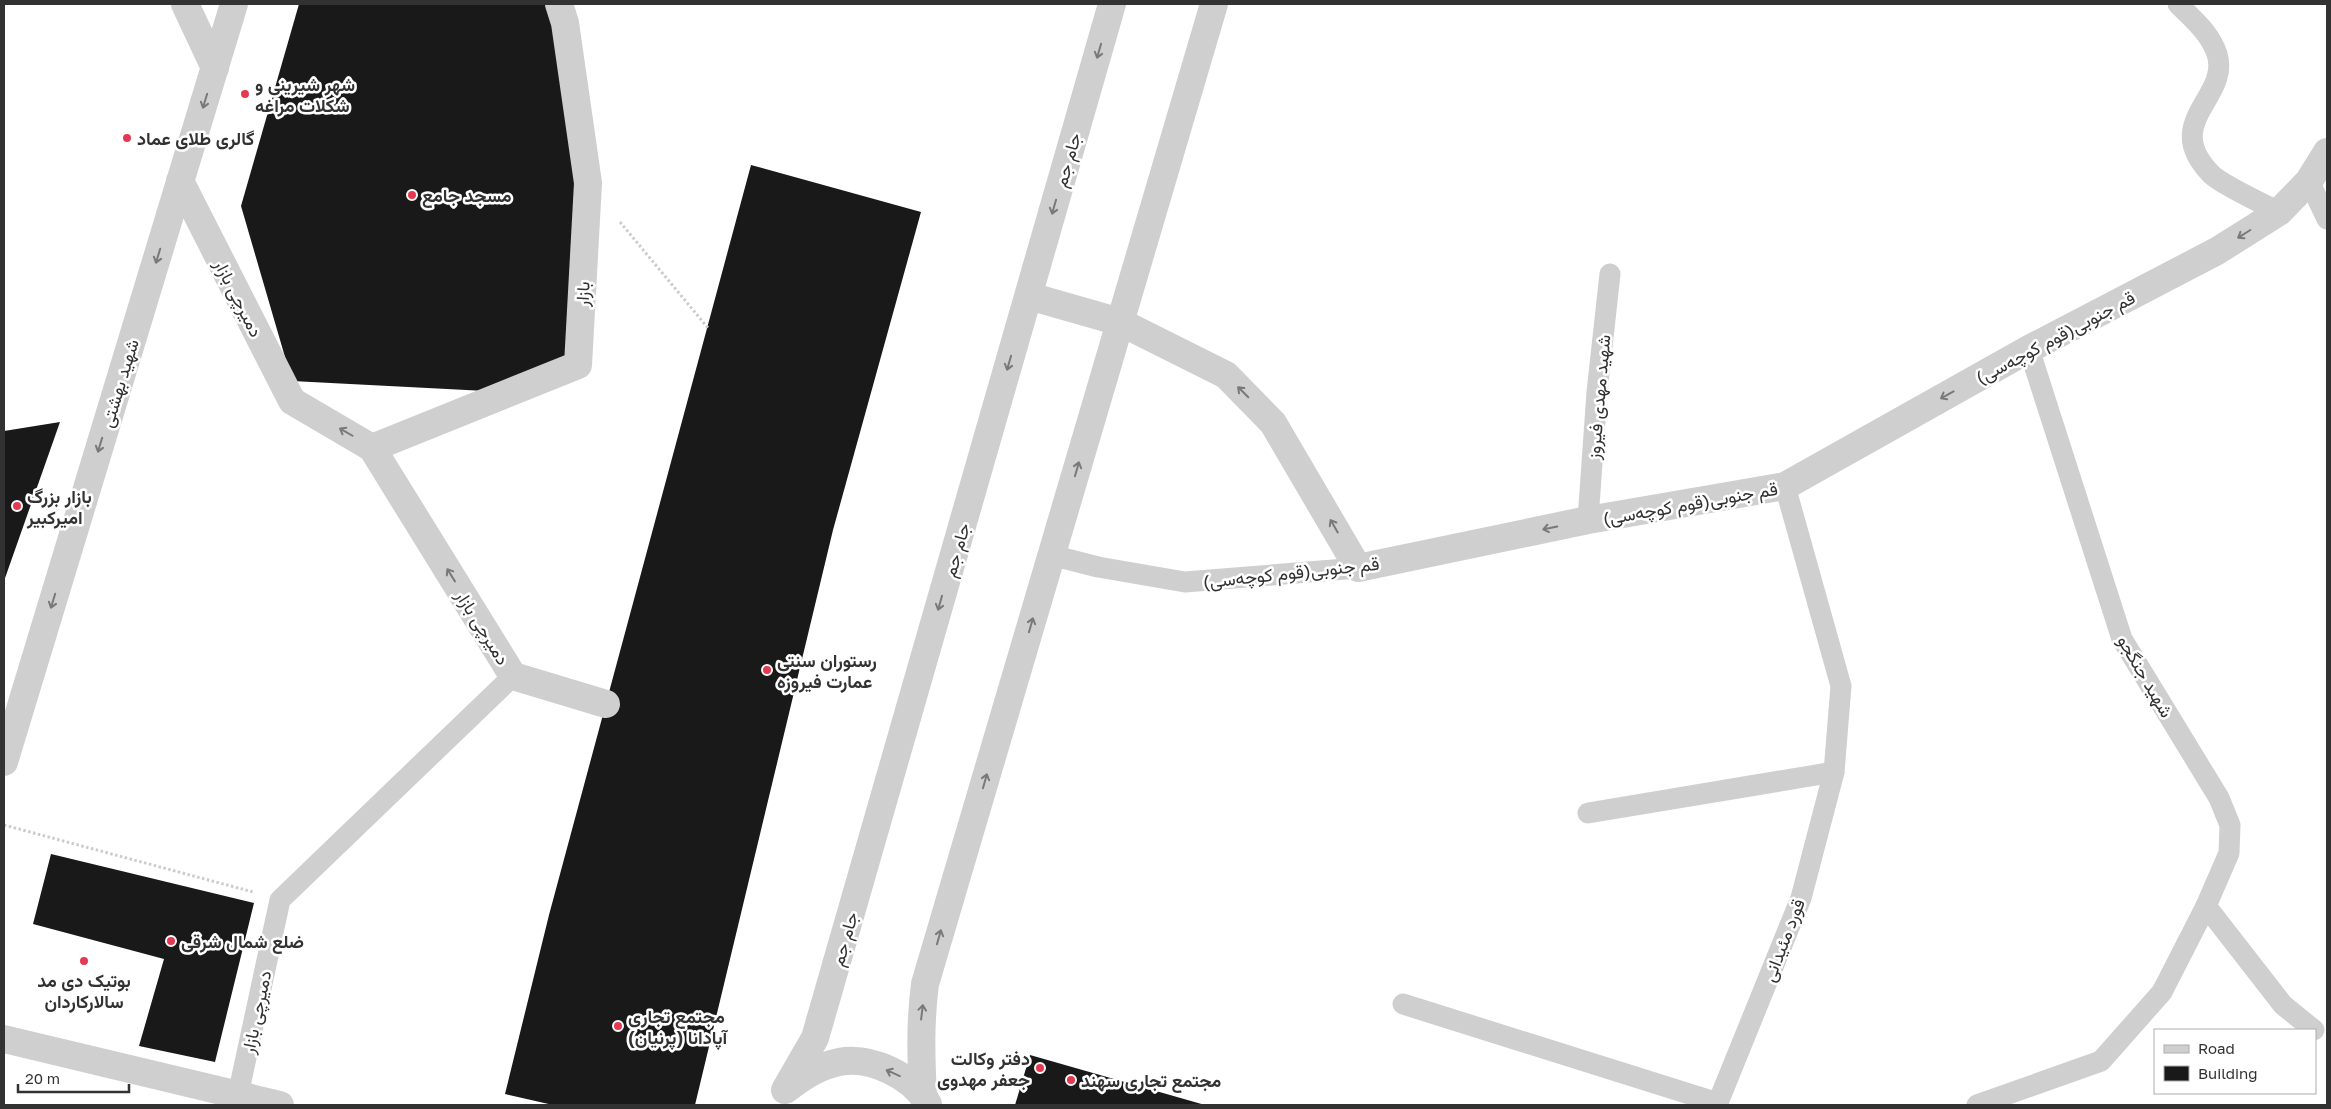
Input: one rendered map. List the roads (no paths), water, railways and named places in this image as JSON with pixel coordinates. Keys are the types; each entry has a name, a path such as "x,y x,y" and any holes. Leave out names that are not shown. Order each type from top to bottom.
{"street":[{"path":"185,4 215,68"},
{"name":"شهید بهشتی","path":"4,762 234,4"},
{"name":"بازار","path":"372,448 578,365 588,183 565,23 559,4"},
{"name":"جام جم","path":"780,1097 815,1038 1112,4"},
{"path":"926,1100 920,1028 925,984 1214,4"},
{"name":"قم جنوبی(قوم کوچه‌سی)","path":"1358,568 1588,520 1785,486 2029,349 2217,251 2278,212 2309,181 2327,152"},
{"name":"دمیرچی بازار","path":"180,181 292,401 372,448 513,676"},
{"path":"1028,296 1120,322 1226,375 1273,423 1358,568"},
{"path":"513,676 606,704"},
{"path":"4,1039 280,1105"},
{"path":"780,1097 810,1071 840,1062 871,1064 900,1075 926,1100"}],"lane":[{"path":"2178,4 2209,36 2218,56 2218,79 2192,125 2195,149 2213,175 2278,212"},
{"path":"2309,181 2327,219"},
{"name":"شهید مهدی فیروز","path":"1588,520 1597,392 1610,274"},
{"name":"شهید جنگجو","path":"1977,1105 2101,1061 2162,992 2206,906 2229,853 2230,825 2219,798 2122,639 2029,349"},
{"name":"قورد مئیدانی","path":"1403,1004 1718,1104 1801,898 1834,772 1841,686 1785,486"},
{"name":"قم جنوبی(قوم کوچه‌سی)","path":"1051,555 1098,567 1185,582 1358,568"},
{"name":"دمیرچی بازار","path":"238,1095 280,900 513,676"},
{"path":"1588,813 1834,772"},
{"path":"2206,906 2284,1005 2312,1029"},
{"path":"2316,1033 2327,1042"}],"place":[{"name":"شهر شیرینی و شکلات مراغه","path":"245,94"},
{"name":"گالری طلای عماد","path":"127,138"},
{"name":"مسجد جامع","path":"412,195"},
{"name":"بازار بزرگ امیرکبیر","path":"17,506"},
{"name":"رستوران سنتی عمارت فیروزه","path":"767,670"},
{"name":"ضلع شمال شرقی","path":"171,941"},
{"name":"بوتیک دی مد سالارکاردان","path":"84,961"},
{"name":"مجتمع تجاری آپادانا (پرنیان)","path":"618,1026"},
{"name":"دفتر وکالت جعفر مهدوی","path":"1040,1068"},
{"name":"مجتمع تجاری سهند","path":"1071,1080"}]}
